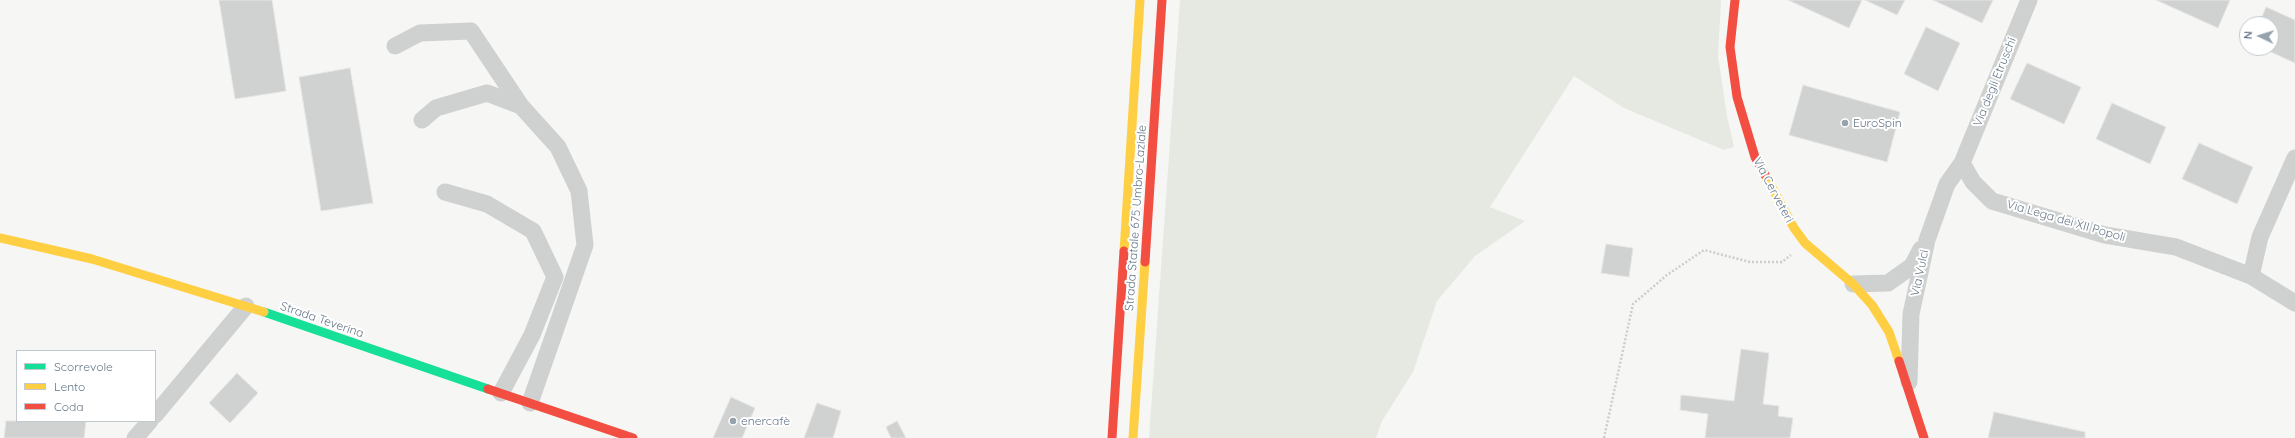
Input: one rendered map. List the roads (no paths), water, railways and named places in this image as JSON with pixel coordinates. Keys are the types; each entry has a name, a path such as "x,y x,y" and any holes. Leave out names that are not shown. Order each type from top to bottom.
{"main road":[{"name":"Strada Statale 675 Umbro-Laziale","path":"1112,438 1140,0"},
{"name":"Strada Statale 675 Umbro-Laziale","path":"1133,438 1162,0"},
{"name":"Via Cerveteri","path":"1735,0 1730,47 1737,96 1755,157 1794,228 1805,243 1853,284 1872,305 1889,332 1924,438"},
{"name":"Strada Teverina","path":"0,238 92,259 246,306 633,438"}],"street":[{"name":"Via degli Etruschi","path":"1962,163 2029,0"},
{"path":"395,46 420,33 471,31 521,106 558,147 579,191 585,245 530,404"},
{"path":"422,120 436,108 487,93 521,106"},
{"path":"2251,276 2260,237 2295,158"},
{"name":"Via Vulci","path":"1909,391 1911,314 1926,240 1947,184 1962,163"},
{"name":"Via Lega dei XII Popoli","path":"1962,163 1973,182 1992,201 2105,235 2176,248 2251,276 2295,303"},
{"path":"445,192 486,204 533,232 555,277 532,335 501,393"},
{"path":"1853,284 1888,283 1912,266 1926,240"},
{"path":"156,413 246,306"},
{"path":"135,438 149,422"}],"place":[{"name":"EuroSpin","path":"1845,123"},
{"name":"enercafè","path":"733,421"}]}
